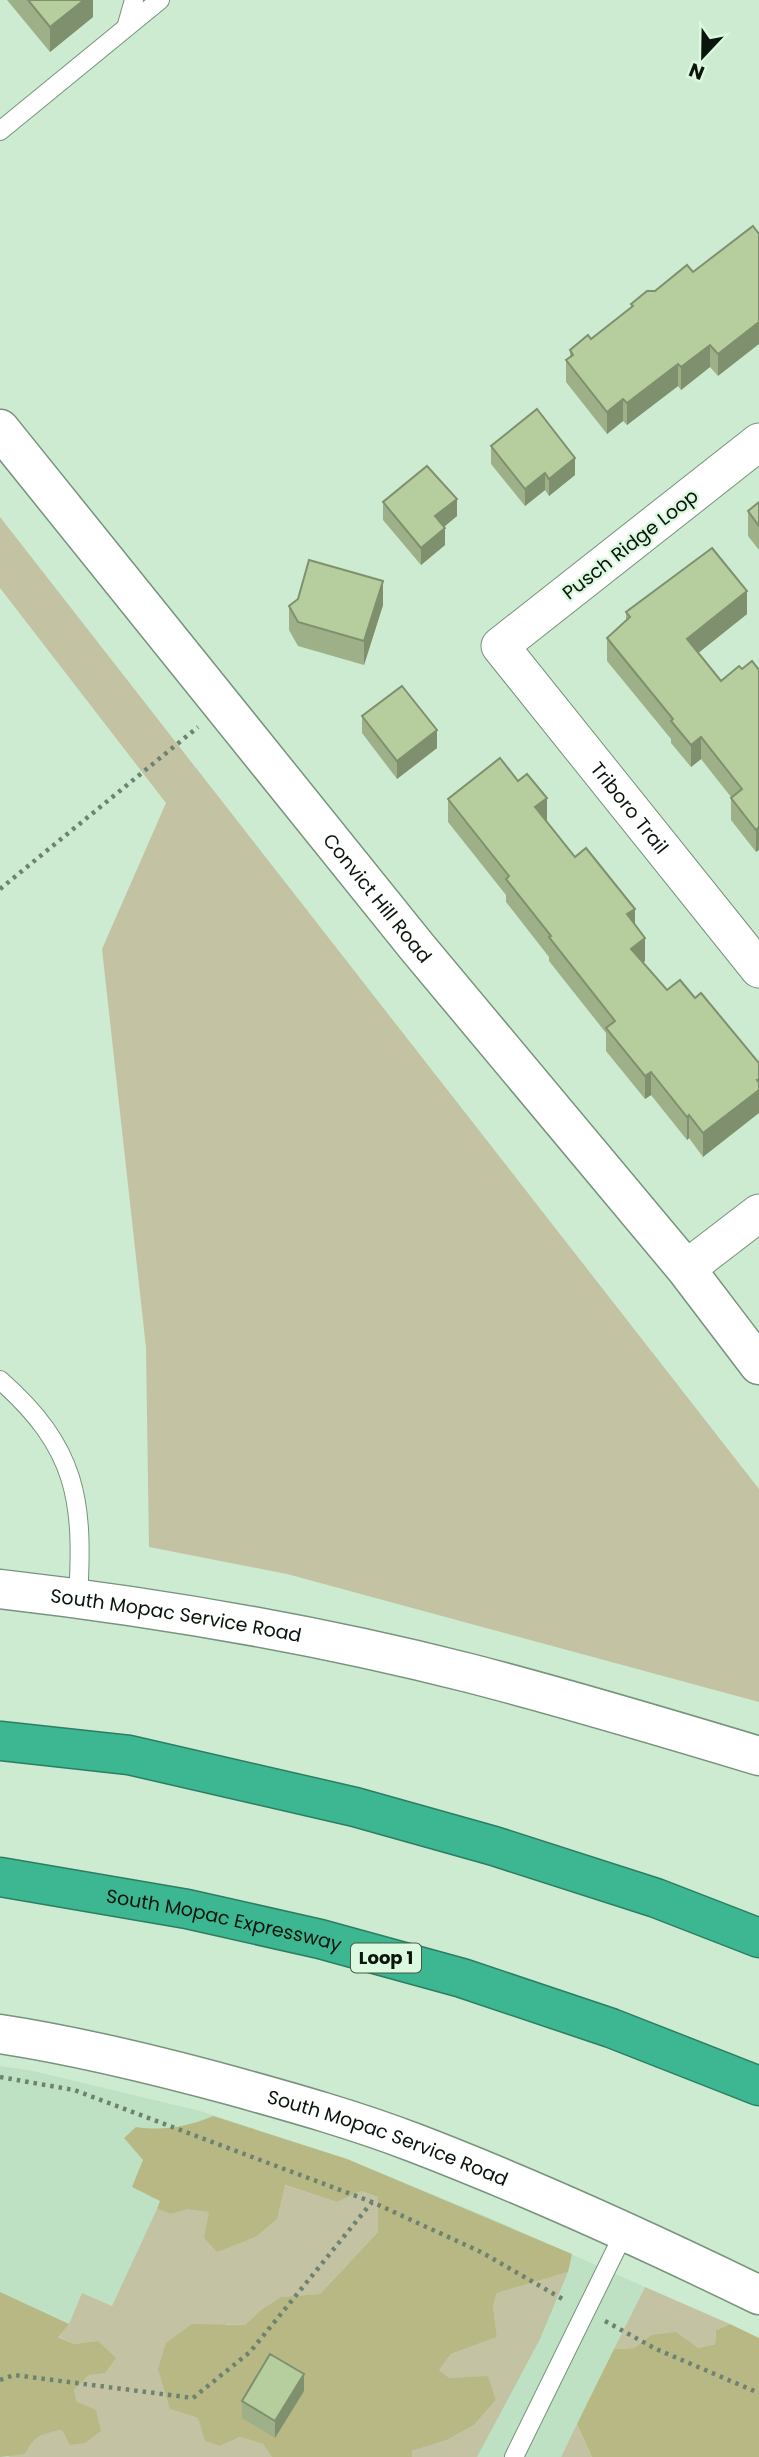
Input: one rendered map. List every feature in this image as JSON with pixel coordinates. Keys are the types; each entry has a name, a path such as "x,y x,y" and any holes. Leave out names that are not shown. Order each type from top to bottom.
{"highway":[{"path":"0,1717 129,1755 355,1807 494,1846 656,1898 759,1938"},
{"path":"0,1741 129,1755"},
{"name":"South Mopac Expressway","path":"0,1877 187,1909 332,1943 461,1979 611,2028 759,2086"}],"street":[{"name":"Convict Hill Road","path":"0,429 409,936 686,1269 759,1365"},
{"name":"Pusch Ridge Loop","path":"500,646 759,442"},
{"name":"Triboro Trail","path":"500,646 759,969"},
{"path":"686,1269 759,1213"},
{"name":"South Mopac Service Road","path":"0,1589 190,1616 345,1645 469,1673 759,1756"},
{"name":"South Mopac Service Road","path":"0,2034 49,2041 177,2071 306,2106 413,2142 625,2231 759,2295"}],"lane":[{"path":"126,28 134,0"},
{"path":"0,131 160,0"},
{"path":"0,1380 31,1409 48,1431 72,1479 80,1540 78,1598"},
{"path":"514,2457 625,2231"}],"path":[{"path":"0,889 201,724"},
{"path":"0,2077 74,2090 373,2203 481,2252 569,2302"},
{"path":"0,2380 14,2375 193,2398 250,2352 373,2203"},
{"path":"618,2327 656,2349 759,2393"}],"shaded area":[{"path":"0,517 759,1489 759,1702 287,1574 149,1547 146,1348 102,949 166,803 0,588"},
{"path":"0,2066 33,2071 200,2111 347,2159 490,2218 645,2287 561,2457 0,2457"},
{"path":"213,2116 347,2159 572,2254 568,2272 497,2293 493,2306 497,2337 451,2354 439,2370 449,2378 488,2376 496,2400 474,2425 447,2440 412,2451 412,2457 272,2457 263,2444 240,2437 220,2446 205,2441 198,2418 170,2409 158,2369 166,2343 192,2324 245,2325 262,2309 281,2297 320,2294 378,2232 378,2197 361,2191 337,2202 285,2185 277,2219 255,2237 217,2252 204,2238 209,2212 187,2209 171,2214 157,2209 160,2201 132,2187 143,2160 124,2138 136,2127 175,2127"},
{"path":"284,2185 337,2202 361,2191 378,2197 378,2232 320,2294 281,2297 262,2309 245,2325 226,2324 170,2409 198,2418 220,2446 240,2437 263,2444 272,2457 8,2457 46,2433 62,2430 77,2402 74,2390 89,2375 98,2341 74,2344 58,2336 69,2324 82,2293 112,2306 157,2209 171,2214 187,2208 209,2212"},
{"path":"568,2272 540,2339 477,2457 412,2457 412,2451 447,2440 474,2425 496,2400 488,2377 449,2378 438,2371 451,2354 497,2337 493,2306 497,2293"},
{"path":"645,2287 730,2324 716,2330 715,2344 698,2348 651,2335 634,2348 614,2349"},
{"path":"0,2292 69,2324 58,2337 74,2344 98,2341 116,2358 105,2373 89,2375 74,2390 77,2402 96,2410 101,2431 85,2443 70,2445 62,2430 39,2437 25,2454 0,2457"},
{"path":"730,2324 759,2338 759,2457 592,2457 577,2424 614,2349 634,2348 651,2335 676,2332 698,2348 715,2344 716,2330"},
{"path":"577,2424 592,2457 561,2457"}],"building":[{"path":"28,0 84,0 50,27"},
{"path":"753,226 759,234 759,322 718,354 710,345 681,367 678,364 627,403 623,399 607,412 566,360 573,355 570,350 588,335 591,339 633,306 631,304 647,291 655,291 687,265 693,272"},
{"path":"537,409 575,458 549,479 545,473 525,489 491,446"},
{"path":"427,466 457,499 435,516 445,528 421,548 383,502"},
{"path":"759,502 759,526 748,511"},
{"path":"712,548 747,591 687,639 721,681 739,666 742,669 752,661 759,670 759,827 756,830 731,798 742,789 701,737 691,745 607,638 630,617 626,612"},
{"path":"309,560 383,581 364,641 298,622 289,606 298,599"},
{"path":"402,686 437,730 397,761 362,716"},
{"path":"500,758 518,781 527,774 547,798 535,807 575,857 586,848 635,909 627,914 645,938 631,949 667,990 680,980 695,998 701,993 759,1063 759,1090 703,1133 651,1072 645,1076 606,1028 615,1021 506,879 509,876 448,799"},
{"path":"270,2354 304,2374 275,2421 242,2401"}]}
